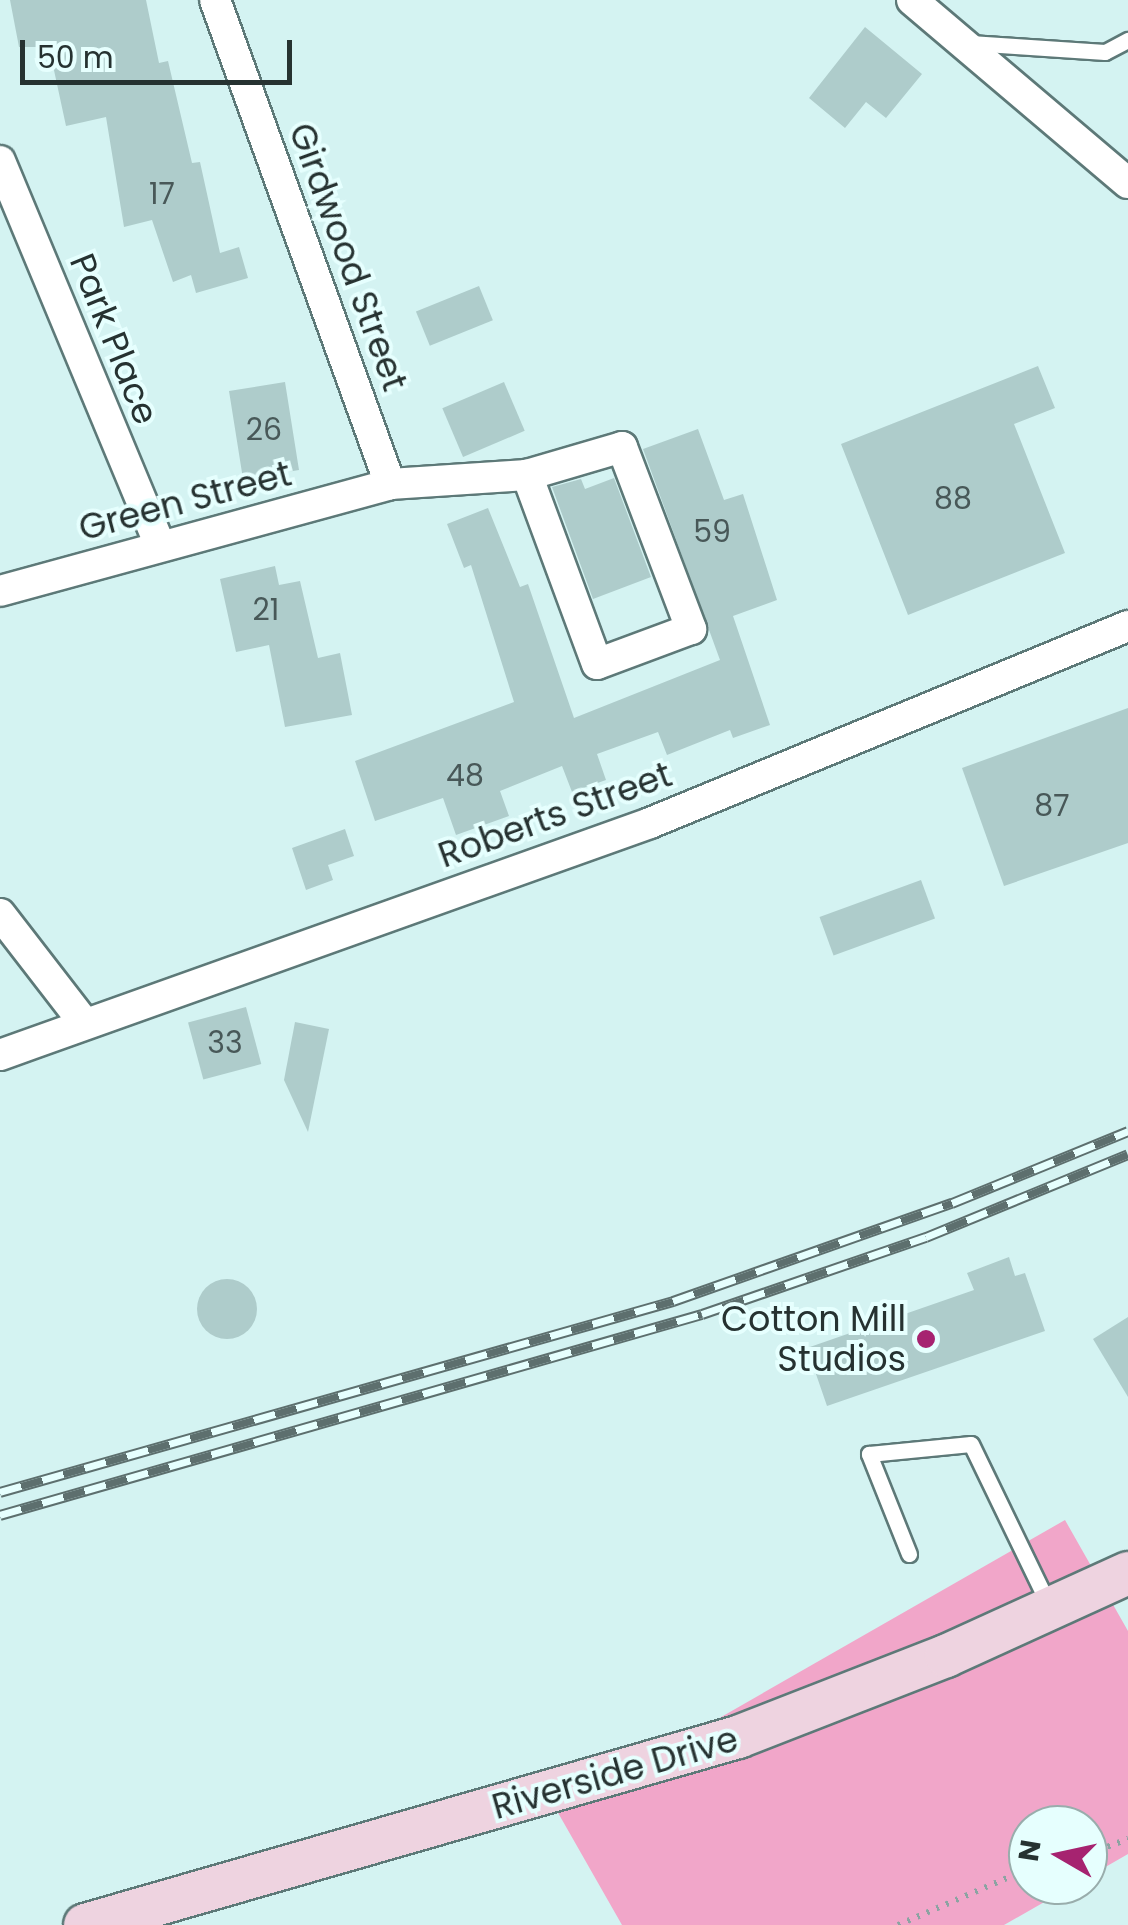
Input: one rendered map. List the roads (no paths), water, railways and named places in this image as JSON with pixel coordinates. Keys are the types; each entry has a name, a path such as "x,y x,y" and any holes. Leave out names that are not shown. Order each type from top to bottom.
{"main road":[{"name":"Riverside Drive","path":"85,1925 738,1737 1128,1573"}],"street":[{"name":"Girdwood Street","path":"214,0 390,484"},
{"path":"912,0 1128,183"},
{"name":"Park Place","path":"0,160 160,546"},
{"name":"Green Street","path":"0,591 390,484 527,475 622,446 691,628 597,664 527,475"},
{"name":"Roberts Street","path":"0,1055 650,823 1128,626"},
{"path":"0,914 84,1024"}],"lane":[{"path":"961,42 1105,52 1128,40"},
{"path":"908,1554 868,1454 972,1444 1050,1609"}],"railway":[{"path":"0,1492 673,1301 952,1203 1128,1131"},
{"path":"0,1515 702,1314 926,1237 1128,1154"}],"place":[{"name":"Cotton Mill Studios","path":"926,1339"}]}
